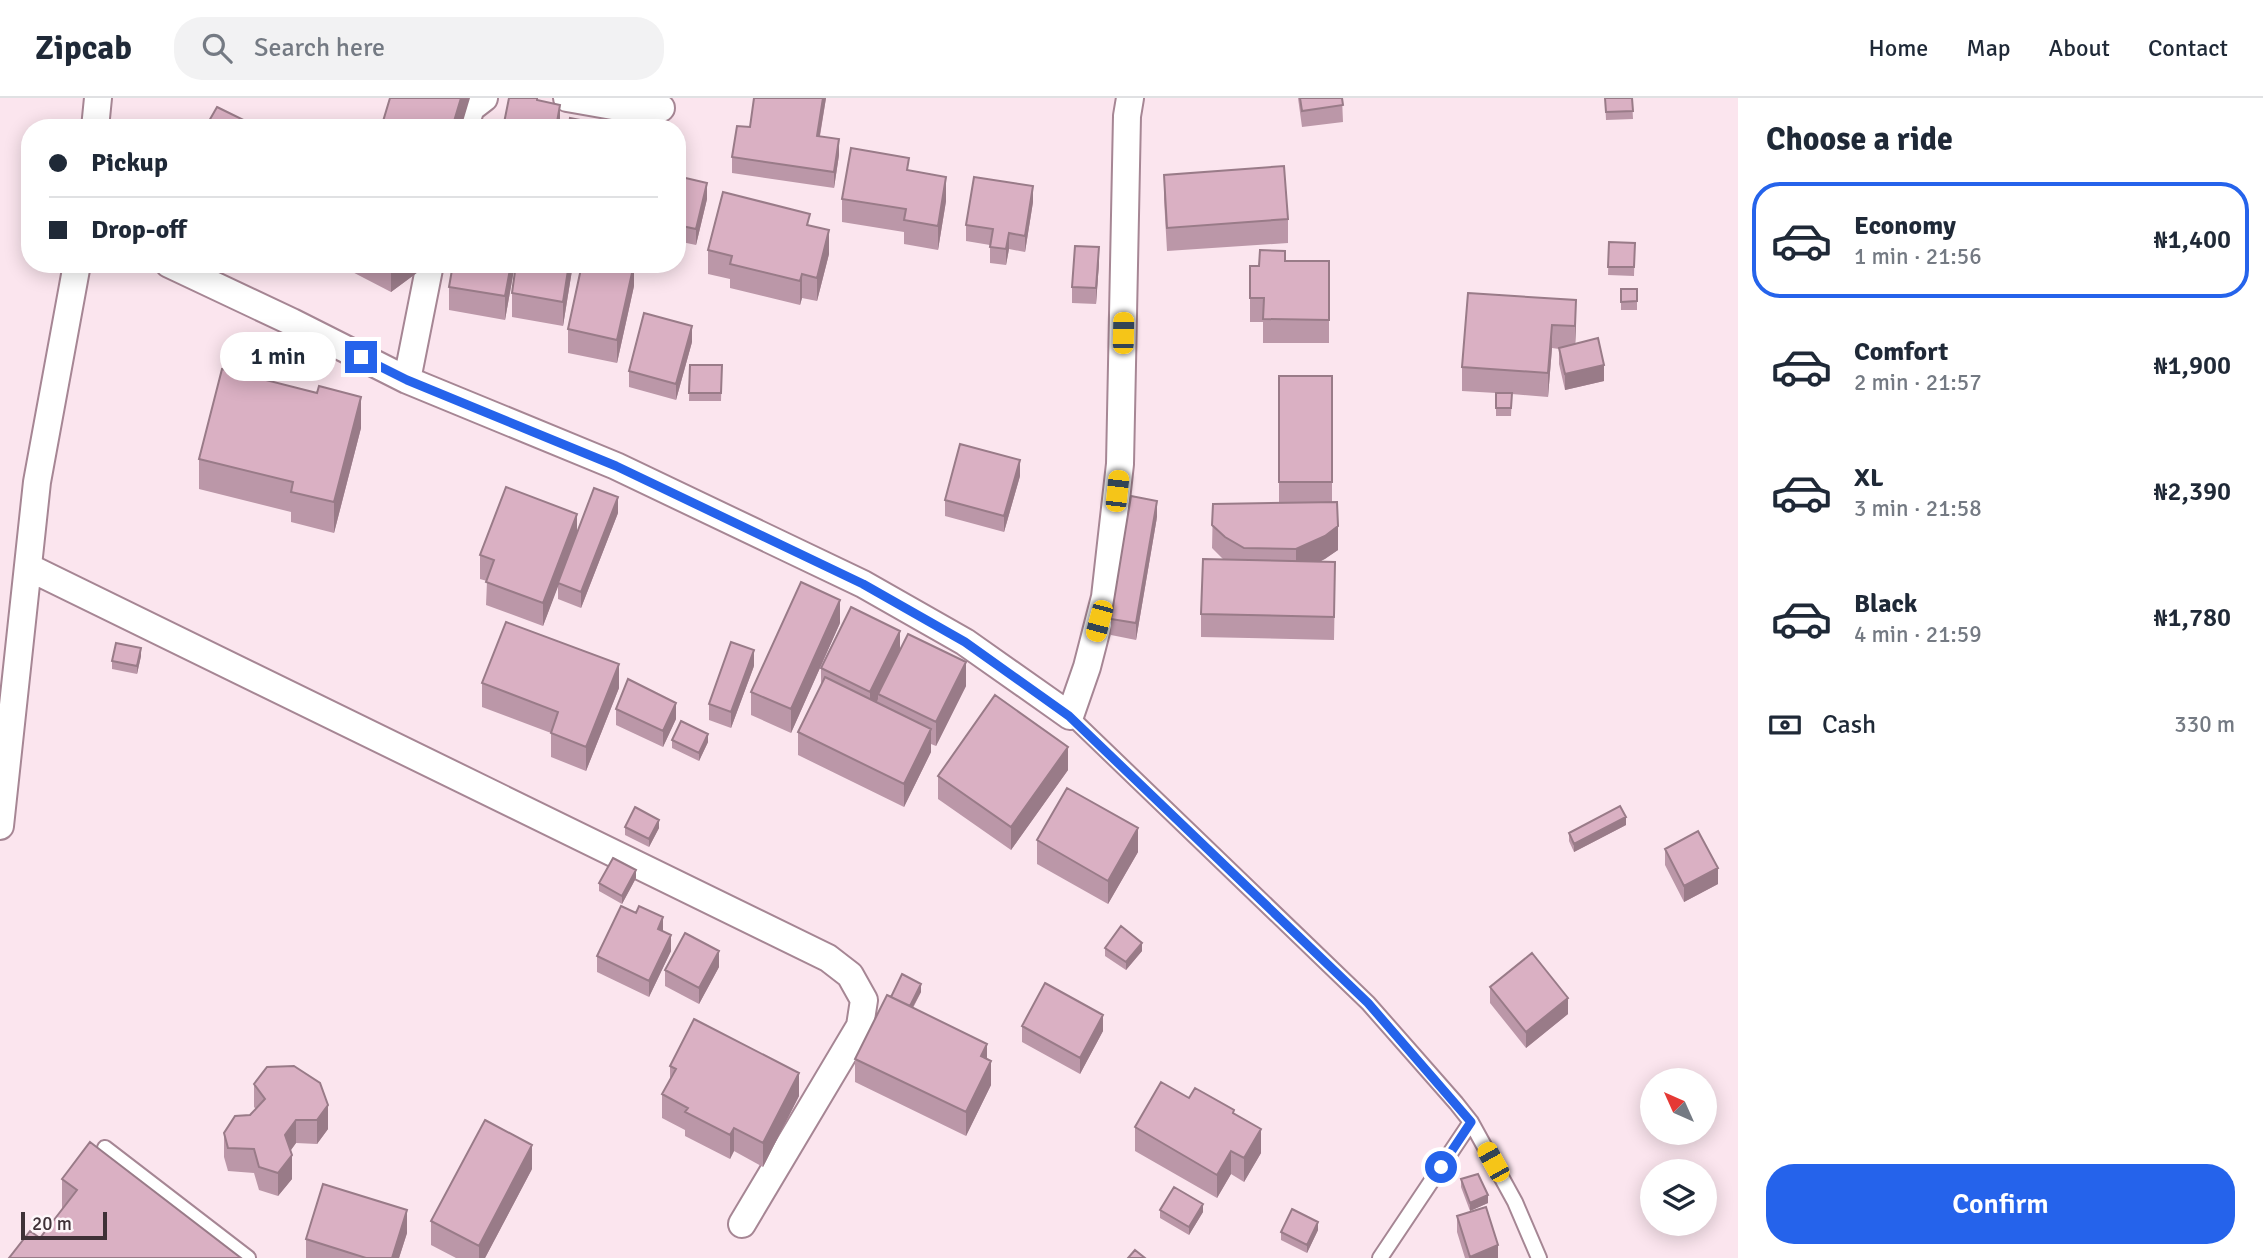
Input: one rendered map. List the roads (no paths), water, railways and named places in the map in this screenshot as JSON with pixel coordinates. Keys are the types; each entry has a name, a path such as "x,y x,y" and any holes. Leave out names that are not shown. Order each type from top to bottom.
{"street":[{"path":"96,119 98,98"},
{"path":"467,119 471,108 484,98"},
{"path":"567,98 624,108 661,108"},
{"path":"188,273 407,380 616,466 863,584 965,642 1069,716 1087,667 1105,597 1120,464 1130,98"},
{"path":"0,826 37,482 75,273"},
{"path":"407,380 428,273"},
{"path":"28,567 828,958 850,975 864,1000 860,1026 742,1224"}],"lane":[{"path":"1069,716 1368,1003 1471,1122 1515,1202 1539,1258"},
{"path":"1380,1258 1471,1122"},
{"path":"105,1147 248,1258"}]}
